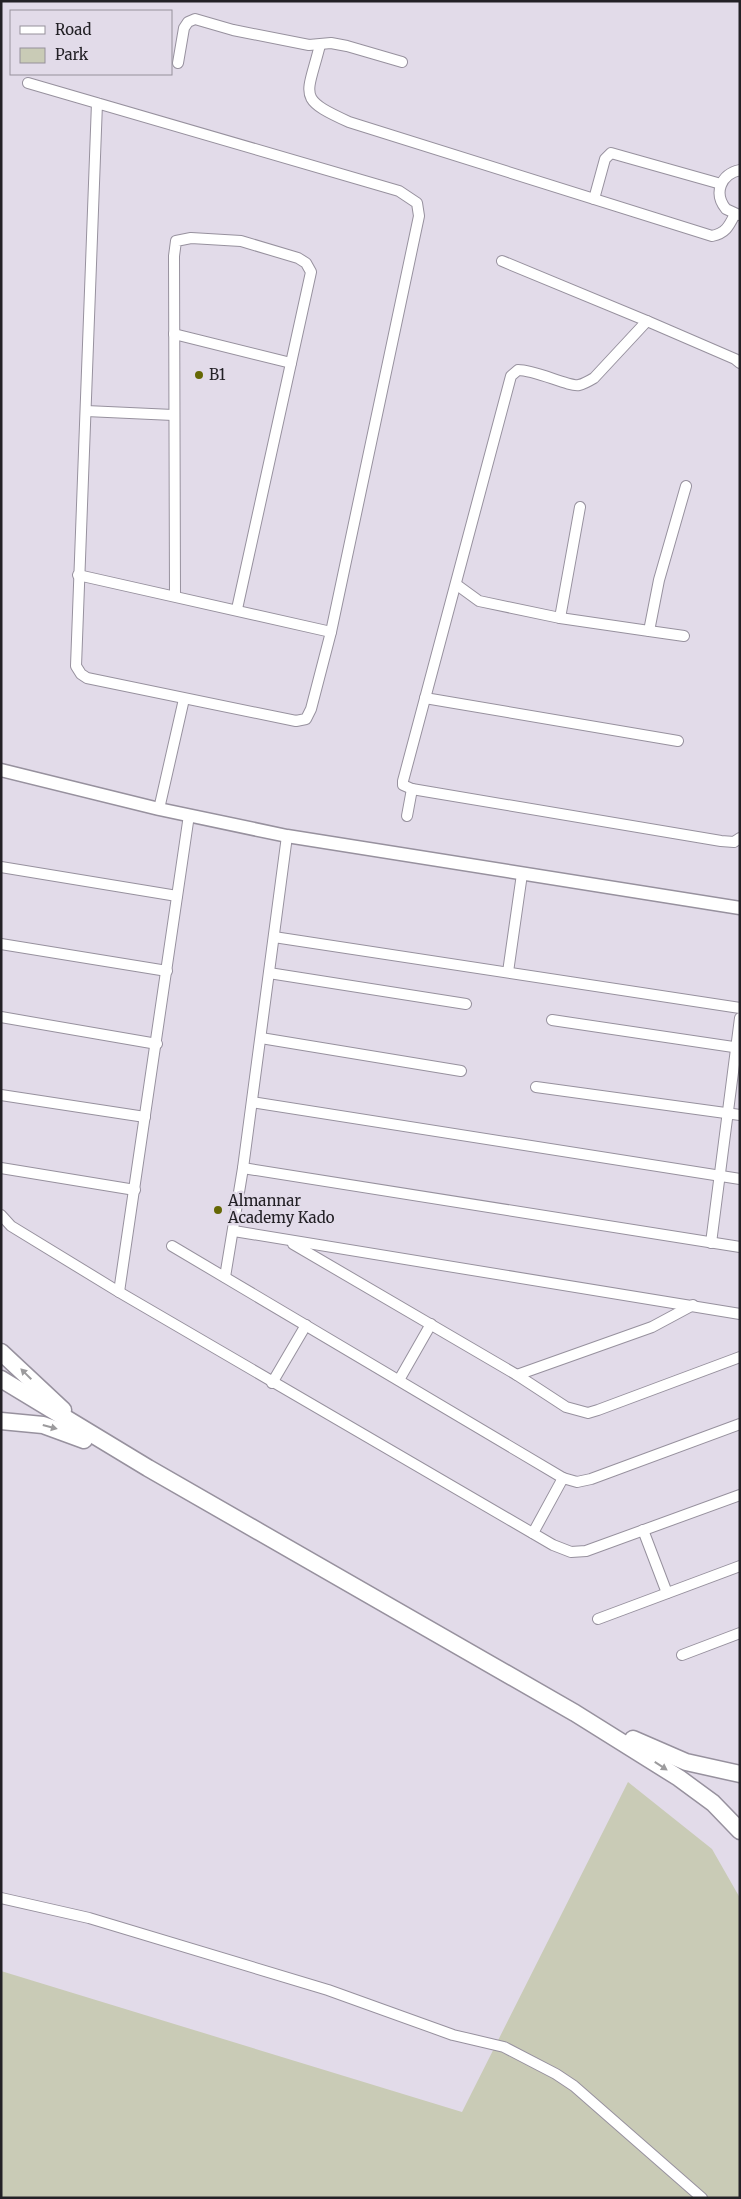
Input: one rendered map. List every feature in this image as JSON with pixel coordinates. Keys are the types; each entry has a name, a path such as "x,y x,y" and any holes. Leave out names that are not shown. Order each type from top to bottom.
{"main road":[{"path":"1,1352 87,1432"},
{"path":"1,1379 148,1468 575,1713 679,1778 713,1803 740,1831"},
{"path":"1,1421 43,1425 57,1429 148,1468"},
{"path":"575,1713 686,1762 740,1774"}],"street":[{"path":"178,63 184,28 188,22 195,19 233,30 309,45 331,43 402,62"},
{"path":"320,45 308,91 312,102 322,109 373,130 712,236 726,230 737,215 722,204 719,194 720,184 728,175 740,170"},
{"path":"28,83 97,103 399,191 417,203 419,216 331,632 311,709 306,719 296,721 87,678 81,674 76,666 97,103"},
{"path":"594,199 605,159 611,153 720,184"},
{"path":"175,596 173,415 176,241 191,238 241,240 298,258 306,263 311,272 237,609"},
{"path":"502,262 647,320 735,359 740,363"},
{"path":"647,320 594,378 585,383 577,386 529,370 518,370 512,376 457,585 402,781 403,786 412,789 721,841 734,842 740,838"},
{"path":"174,334 291,362"},
{"path":"86,410 173,415"},
{"path":"649,631 659,580 686,486"},
{"path":"560,618 580,508"},
{"path":"78,575 237,609 331,632"},
{"path":"457,585 479,601 560,618 684,636"},
{"path":"425,698 678,741"},
{"path":"159,809 184,699"},
{"path":"1,770 159,809 287,836 740,908"},
{"path":"407,816 412,789"},
{"path":"119,1292 157,1044 189,815"},
{"path":"226,1277 243,1168 287,836"},
{"path":"1,867 177,896"},
{"path":"508,972 522,874"},
{"path":"274,937 740,1008"},
{"path":"1,944 167,971"},
{"path":"269,973 466,1004"},
{"path":"1,1018 157,1044"},
{"path":"711,1243 738,1048 740,1018"},
{"path":"552,1020 738,1048"},
{"path":"260,1038 461,1071"},
{"path":"536,1087 740,1114"},
{"path":"1,1095 145,1117"},
{"path":"252,1102 740,1179"},
{"path":"1,1168 134,1190"},
{"path":"243,1168 740,1247"},
{"path":"1,1215 11,1226 119,1292 533,1534 571,1552 586,1551 740,1495"},
{"path":"234,1231 740,1314"},
{"path":"288,1241 517,1375 566,1408 588,1413 740,1357"},
{"path":"172,1246 563,1478 577,1482 592,1479 740,1424"},
{"path":"517,1375 652,1327 693,1305"},
{"path":"272,1382 306,1324"},
{"path":"399,1380 431,1324"},
{"path":"533,1534 563,1478"},
{"path":"643,1530 668,1593"},
{"path":"598,1620 740,1566"},
{"path":"682,1655 740,1633"},
{"path":"1,1898 89,1918 328,1990 453,2035 504,2047 556,2074 574,2086 702,2198"}],"green space":[{"path":"628,1782 712,1849 740,1898 740,2198 1,2198 1,1971 462,2112"}],"place":[{"name":"B1","path":"199,375"},
{"name":"Almannar Academy Kado","path":"218,1210"}]}
